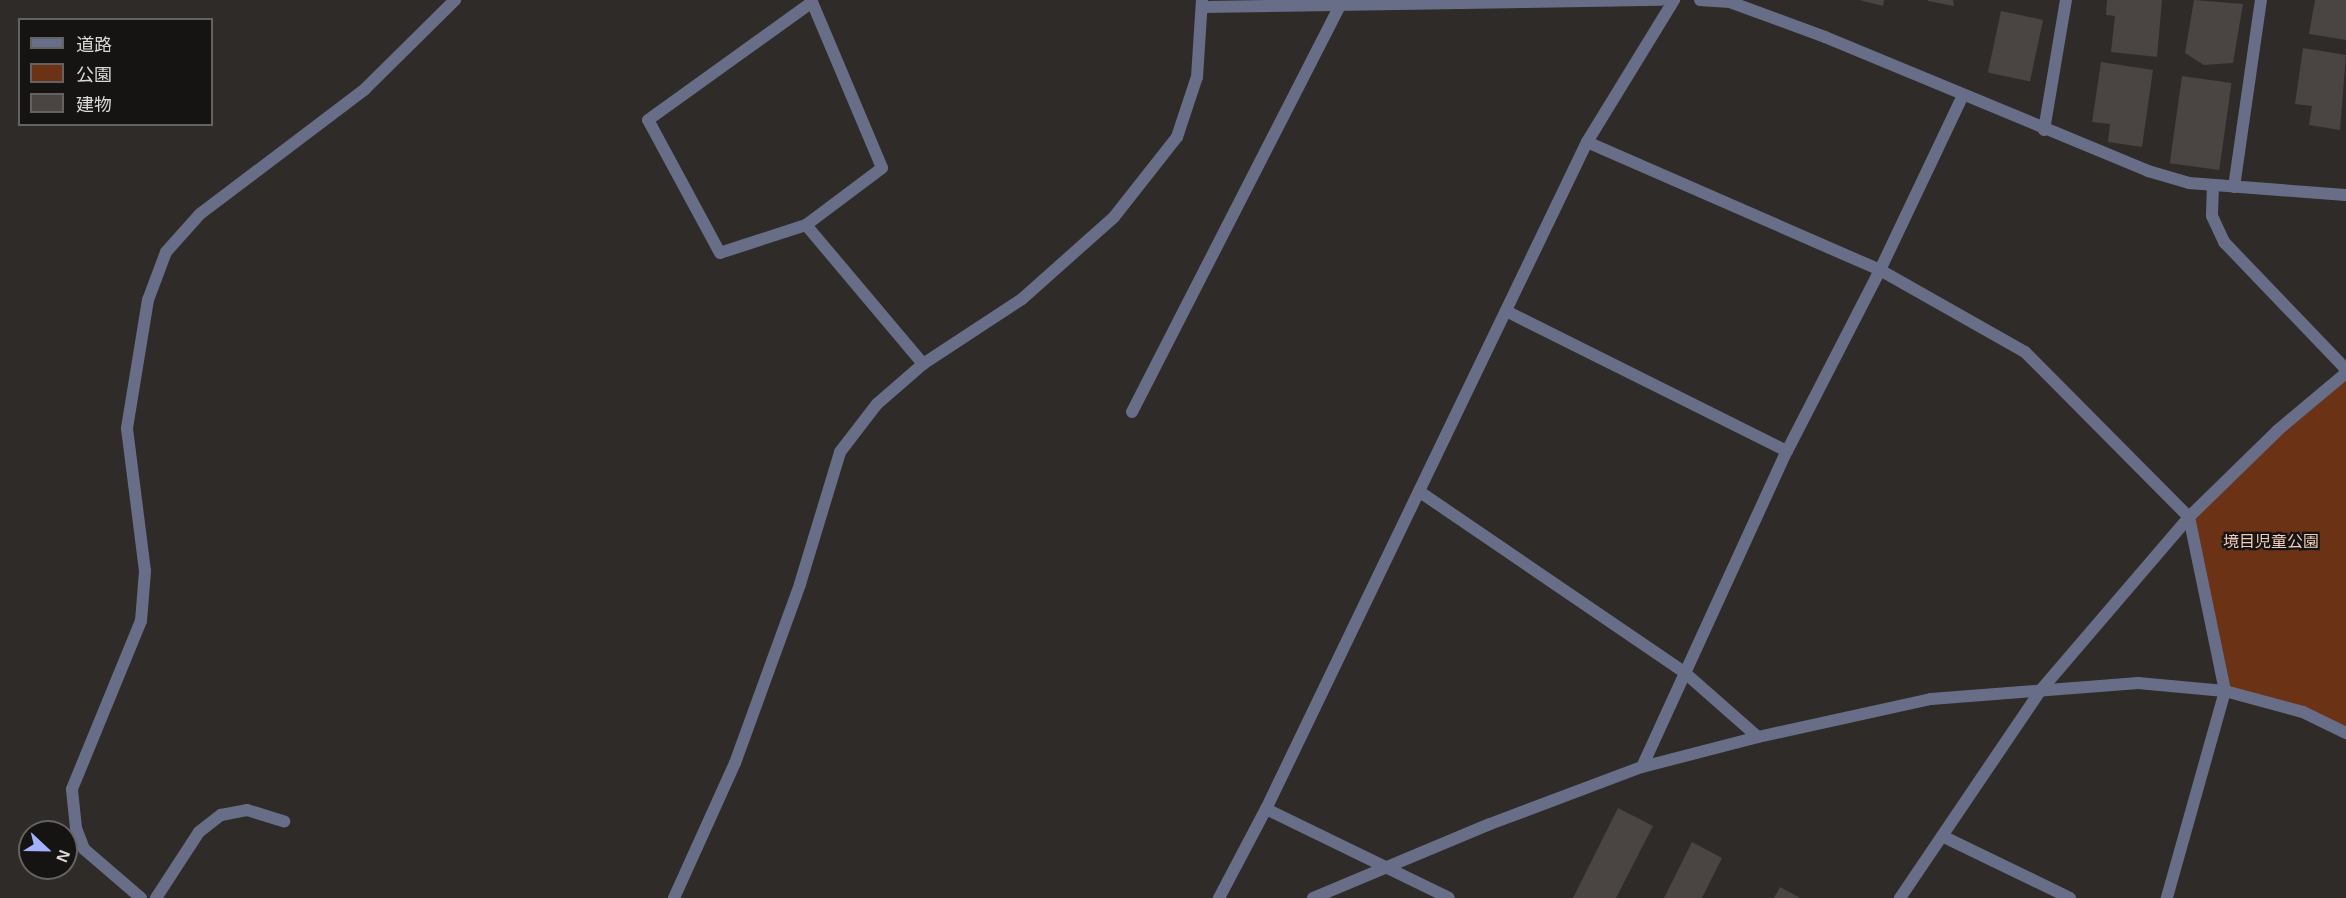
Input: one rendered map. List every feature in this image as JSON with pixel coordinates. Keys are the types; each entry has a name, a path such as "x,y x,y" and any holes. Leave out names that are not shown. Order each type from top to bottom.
{"street":[{"path":"141,898 84,849 76,828 72,789 141,621 145,571 127,428 148,300 166,252 200,214 365,89 454,0"},
{"path":"674,898 735,763 800,584 840,452 877,404 923,364 1022,300 1114,217 1177,137 1197,77 1203,3 1340,6 1658,0"},
{"path":"1220,898 1266,809 1420,492 1587,142 1674,0"},
{"path":"1701,0 1741,6 2148,171 2213,185 2346,195"},
{"path":"2044,130 2066,0"},
{"path":"2234,186 2262,0"},
{"path":"812,2 882,168 806,225 720,254 648,120 812,2"},
{"path":"1132,412 1340,6"},
{"path":"1642,767 1787,451 1880,270 1963,95"},
{"path":"1587,142 1880,270 2025,352 2189,517 2225,691 2167,898"},
{"path":"1900,898 2040,691 2189,517 2278,430 2346,371 2224,242 2212,216 2213,185"},
{"path":"806,225 923,364"},
{"path":"1506,311 1787,451"},
{"path":"1420,492 1684,672 1758,737"},
{"path":"1313,898 1384,866 1642,767 1758,737 1931,699 2138,683 2225,691 2303,712 2346,733"},
{"path":"1266,809 1449,898"},
{"path":"156,898 200,832 221,814 247,810 284,821"},
{"path":"1942,836 2070,898"}],"green space":[{"name":"境目児童公園","path":"2346,373 2346,733 2225,691 2189,517"}],"building":[{"path":"1859,0 1884,0 1883,6"},
{"path":"1928,0 1953,0 1954,6 1928,1"},
{"path":"2107,0 2162,0 2157,57 2111,52 2115,16 2106,15"},
{"path":"2194,0 2243,4 2233,63 2204,65 2185,53"},
{"path":"2315,0 2346,0 2346,40 2309,34"},
{"path":"2001,11 2043,20 2030,82 1988,73"},
{"path":"2303,48 2346,55 2340,130 2309,125 2312,106 2295,104"},
{"path":"2101,62 2153,70 2142,147 2108,142 2110,124 2092,122"},
{"path":"2182,76 2232,83 2219,170 2170,163"},
{"path":"1618,808 1653,826 1616,898 1573,898"},
{"path":"1692,842 1722,858 1702,898 1664,898"},
{"path":"1780,887 1800,898 1774,898"}]}
